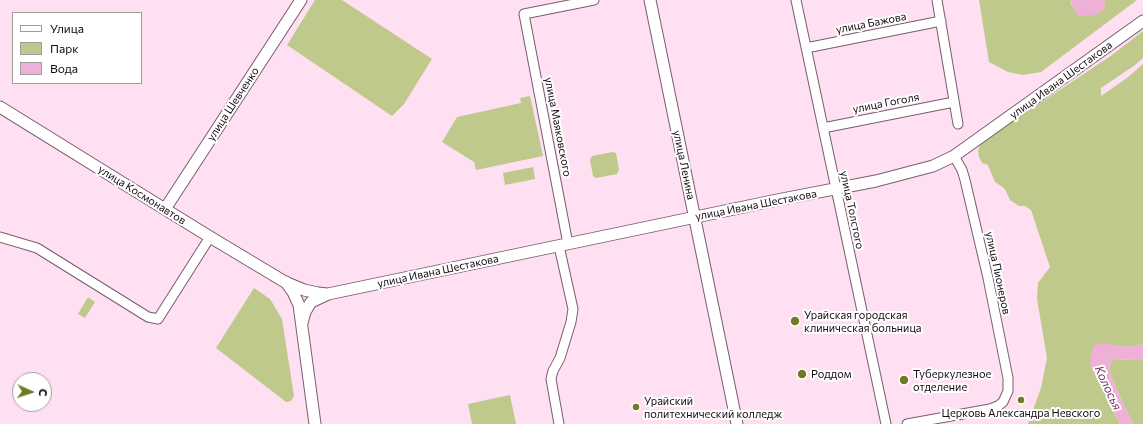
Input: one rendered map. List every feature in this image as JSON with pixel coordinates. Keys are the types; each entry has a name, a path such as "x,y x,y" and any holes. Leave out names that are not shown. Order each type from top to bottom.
{"main road":[{"name":"улица Шевченко","path":"165,209 302,0"},
{"name":"улица Ленина","path":"650,0 737,424"},
{"name":"улица Ивана Шестакова","path":"328,294 695,217 876,181 922,170 954,156 1143,21"},
{"name":"улица Космонавтов","path":"0,107 285,282 304,290 328,294"},
{"path":"285,282 296,298 302,323 315,424"},
{"path":"302,323 305,312 311,302 328,294"}],"street":[{"name":"улица Маяковского","path":"559,424 551,379 553,371 560,358 571,322 572,309 564,245 524,14 594,0"},
{"name":"улица Толстого","path":"796,0 886,424"},
{"path":"937,0 958,124"},
{"name":"улица Бажова","path":"806,48 941,21"},
{"name":"улица Гоголя","path":"823,128 954,102"},
{"name":"улица Пионеров","path":"907,424 990,409 998,406 1006,397 1008,391 1008,378 988,278 965,180 962,170 954,156"},
{"path":"0,237 37,248 148,317 158,319 210,237"}],"green space":[{"path":"315,0 342,0 432,59 404,104 392,116 287,45"},
{"path":"979,0 1070,0 1072,6 1098,14 1104,8 1105,0 1137,0 1041,72 1023,75 1008,72 989,62"},
{"path":"1143,31 1143,58 1101,88 1101,96 1127,78 1143,64 1143,344 1132,347 1121,346 1091,367 1120,424 1028,424 1041,388 1047,358 1037,299 1038,283 1050,267 1031,210 1025,206 1019,206 1010,200 1005,189 995,182 988,165 982,163 978,150 982,142 1112,55"},
{"path":"530,96 543,156 476,170 474,162 442,142 457,117 521,103 520,98"},
{"path":"613,152 616,153 619,170 617,174 596,178 593,176 590,160 592,156"},
{"path":"533,167 535,179 505,185 503,173"},
{"path":"254,288 270,299 282,319 294,396 291,401 286,402 216,348"},
{"path":"88,297 95,302 85,318 78,314"},
{"path":"1143,359 1143,424 1133,424 1116,388 1110,372 1110,366 1112,360"},
{"path":"510,395 516,424 472,424 468,404"}],"water":[{"path":"1070,0 1105,0 1104,8 1098,14 1089,16 1077,15"},
{"name":"Колосья","path":"1099,343 1132,347 1143,344 1143,359 1112,360 1110,366 1110,372 1116,388 1133,424 1120,424 1091,367 1090,362 1092,351 1094,346"}],"place":[{"name":"Урайская городская клиническая больница","path":"795,321"},
{"name":"Роддом","path":"802,374"},
{"name":"Туберкулезное отделение","path":"904,380"},
{"name":"Церковь Александра Невского","path":"1021,400"},
{"name":"Урайский политехнический колледж","path":"636,407"}]}
